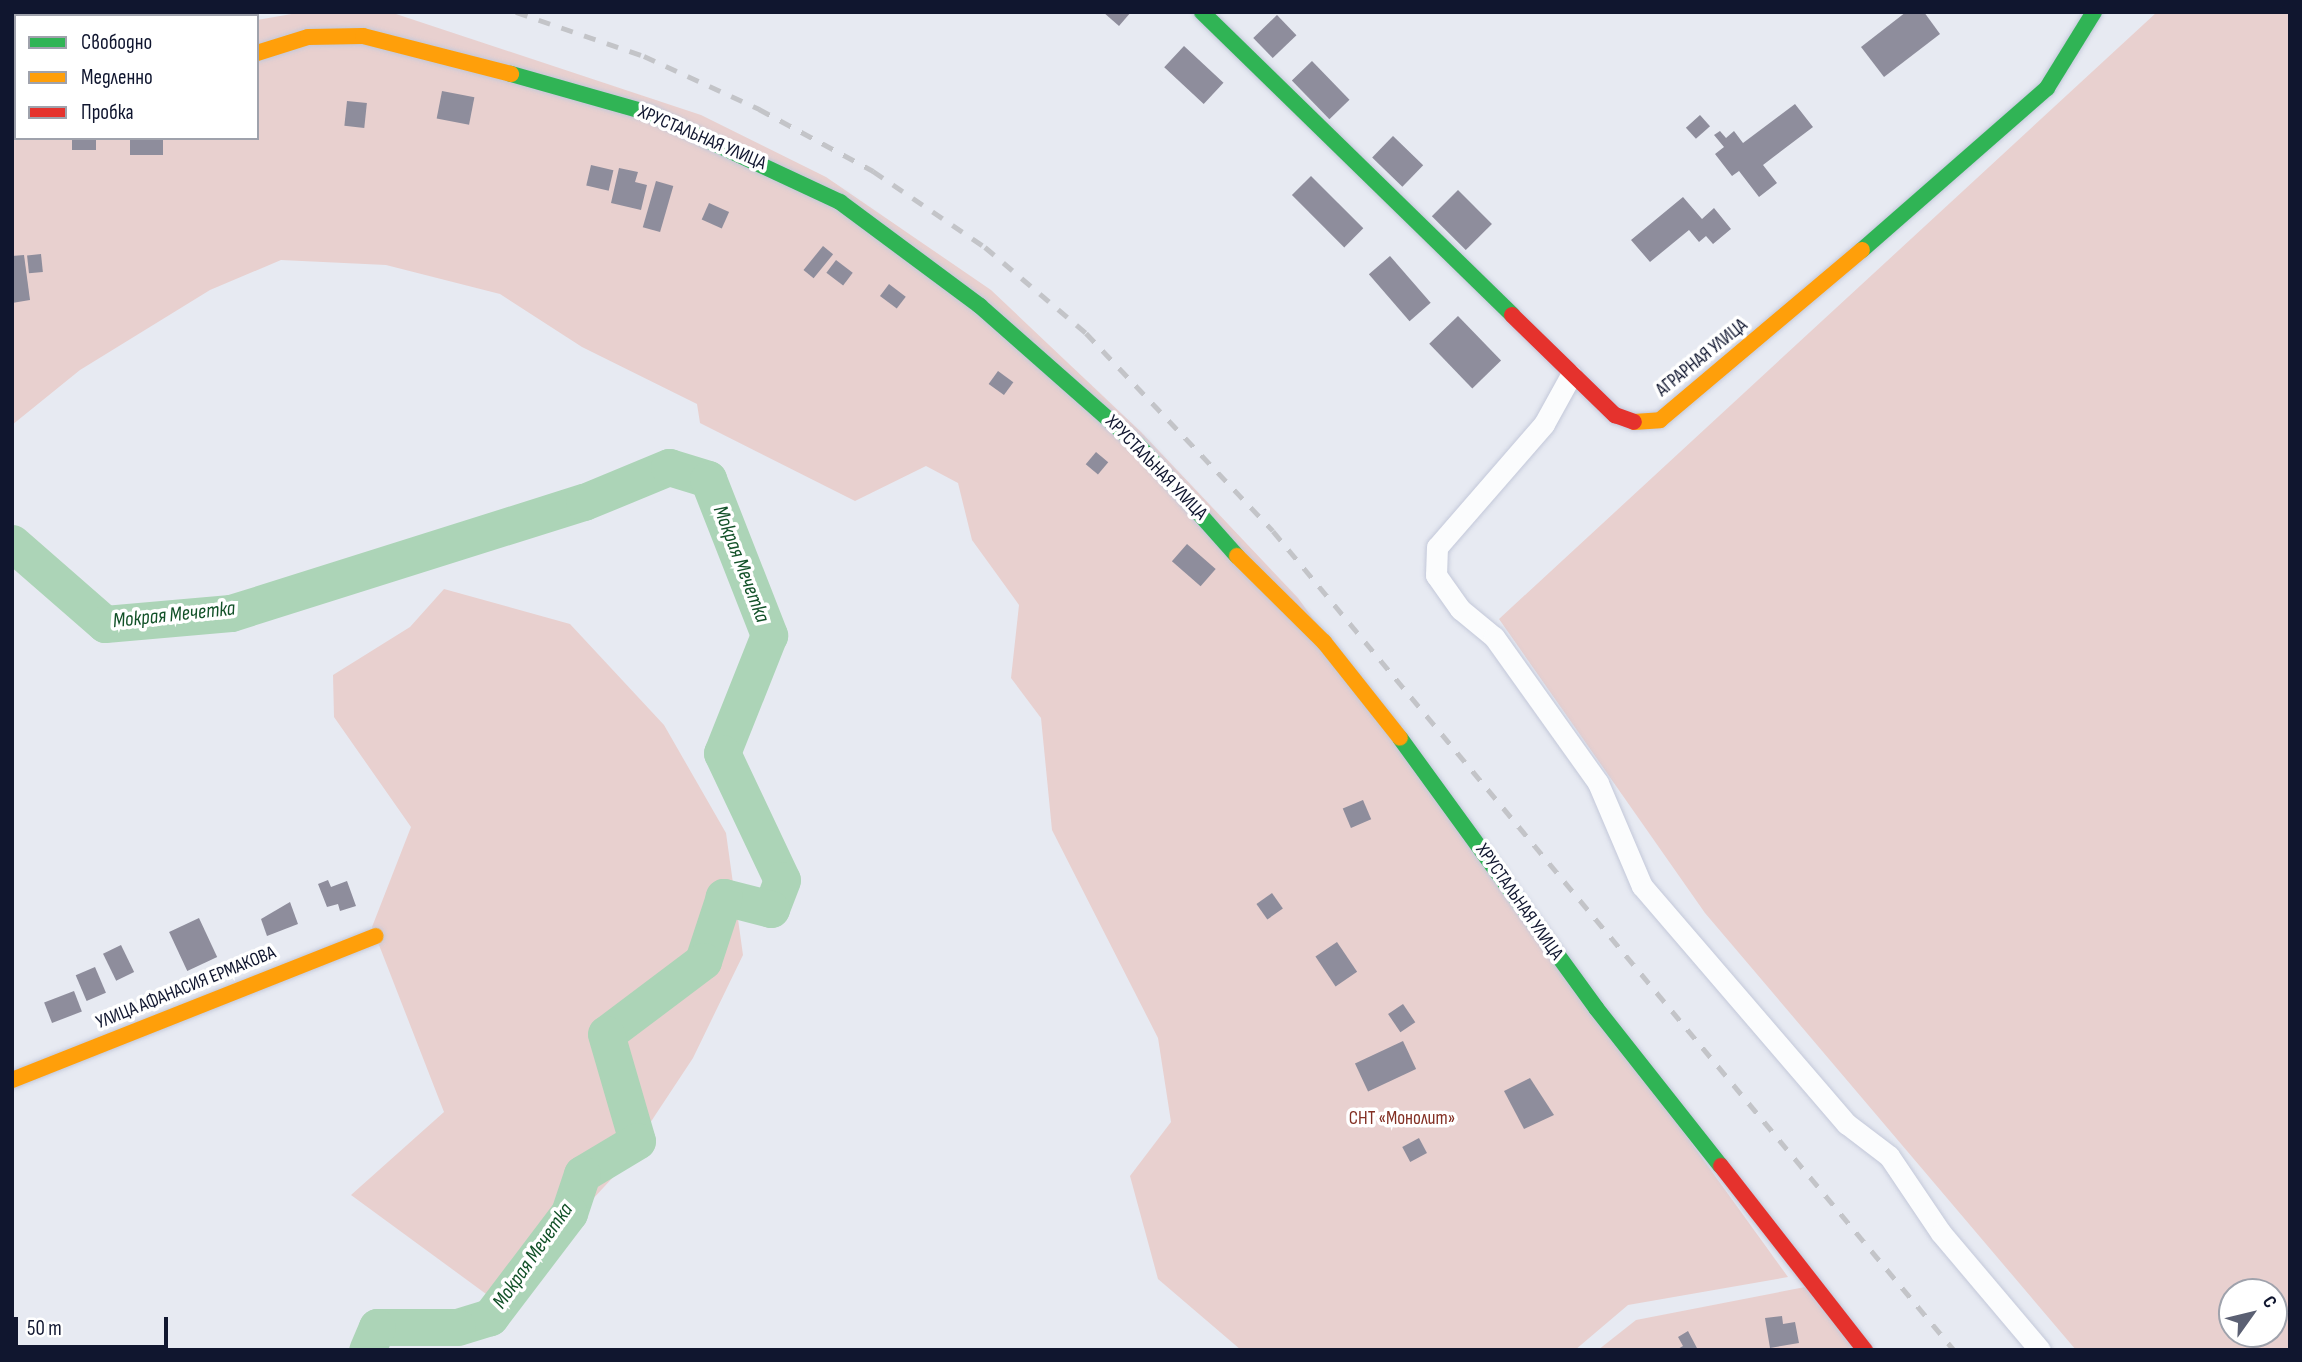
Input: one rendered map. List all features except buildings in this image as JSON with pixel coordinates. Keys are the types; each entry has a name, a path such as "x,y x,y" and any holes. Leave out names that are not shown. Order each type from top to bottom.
{"street":[{"name":"АГРАРНАЯ УЛИЦА","path":"1202,12 1354,156 1571,375 1615,415 1632,422 1660,420 1834,276 2047,88 2094,12"},
{"name":"ХРУСТАЛЬНАЯ УЛИЦА","path":"259,53 334,34 422,48 649,113 746,155 840,202 892,236 979,306 1139,446 1246,566 1324,642 1380,709 1563,965 1865,1350"},
{"path":"1571,375 1544,424 1437,547 1436,575 1460,609 1494,637 1598,783 1642,886 1847,1124 1889,1156 1941,1233 2040,1350"},
{"name":"УЛИЦА АФАНАСИЯ ЕРМАКОВА","path":"12,1080 376,936"}],"green space":[{"name":"СНТ «Монолит»","path":"303,12 390,12 701,115 826,177 991,290 1141,432 1298,598 1788,1277 1628,1305 1575,1350 1241,1350 1158,1279 1130,1176 1171,1122 1158,1038 1052,830 1041,718 1011,678 1019,605 972,540 958,483 926,466 855,501 700,423 697,404 582,347 500,294 386,265 281,260 210,290 80,370 12,425 12,52 14,140 259,140 259,20"},
{"path":"2157,12 2290,12 2290,1350 2076,1350 1705,913 1499,619"},
{"path":"444,589 570,624 664,725 726,833 743,955 693,1058 617,1173 497,1302 351,1195 444,1112 372,927 411,827 334,717 333,675 410,627"},
{"path":"1805,1287 1857,1350 1598,1350 1636,1320"}],"waterway":[{"name":"Мокрая Мечетка","path":"12,543 105,624 231,613 584,502 669,467 708,479 769,635 722,753 782,880 771,909 724,897 703,961 606,1034 637,1141 582,1174 569,1213 490,1317 457,1327 377,1327 367,1350"}],"railway":[{"path":"516,12 644,56 759,109 873,171 985,247 1086,333 1273,531 1954,1350"}],"traffic: fast":[{"path":"1202,12 1512,315"},
{"path":"1862,250 2047,88 2094,12"},
{"path":"511,74 649,113 840,202 980,306 1139,446 1237,556"},
{"path":"1400,738 1596,1008 1721,1166"}],"traffic: slow":[{"path":"259,52 308,37 363,36 511,74"},
{"path":"1634,422 1660,420 1862,250"},
{"path":"1237,556 1324,642 1400,738"},
{"path":"12,1080 376,936"}],"traffic: jam":[{"path":"1512,315 1615,415 1634,422"},
{"path":"1721,1166 1865,1350"}]}
